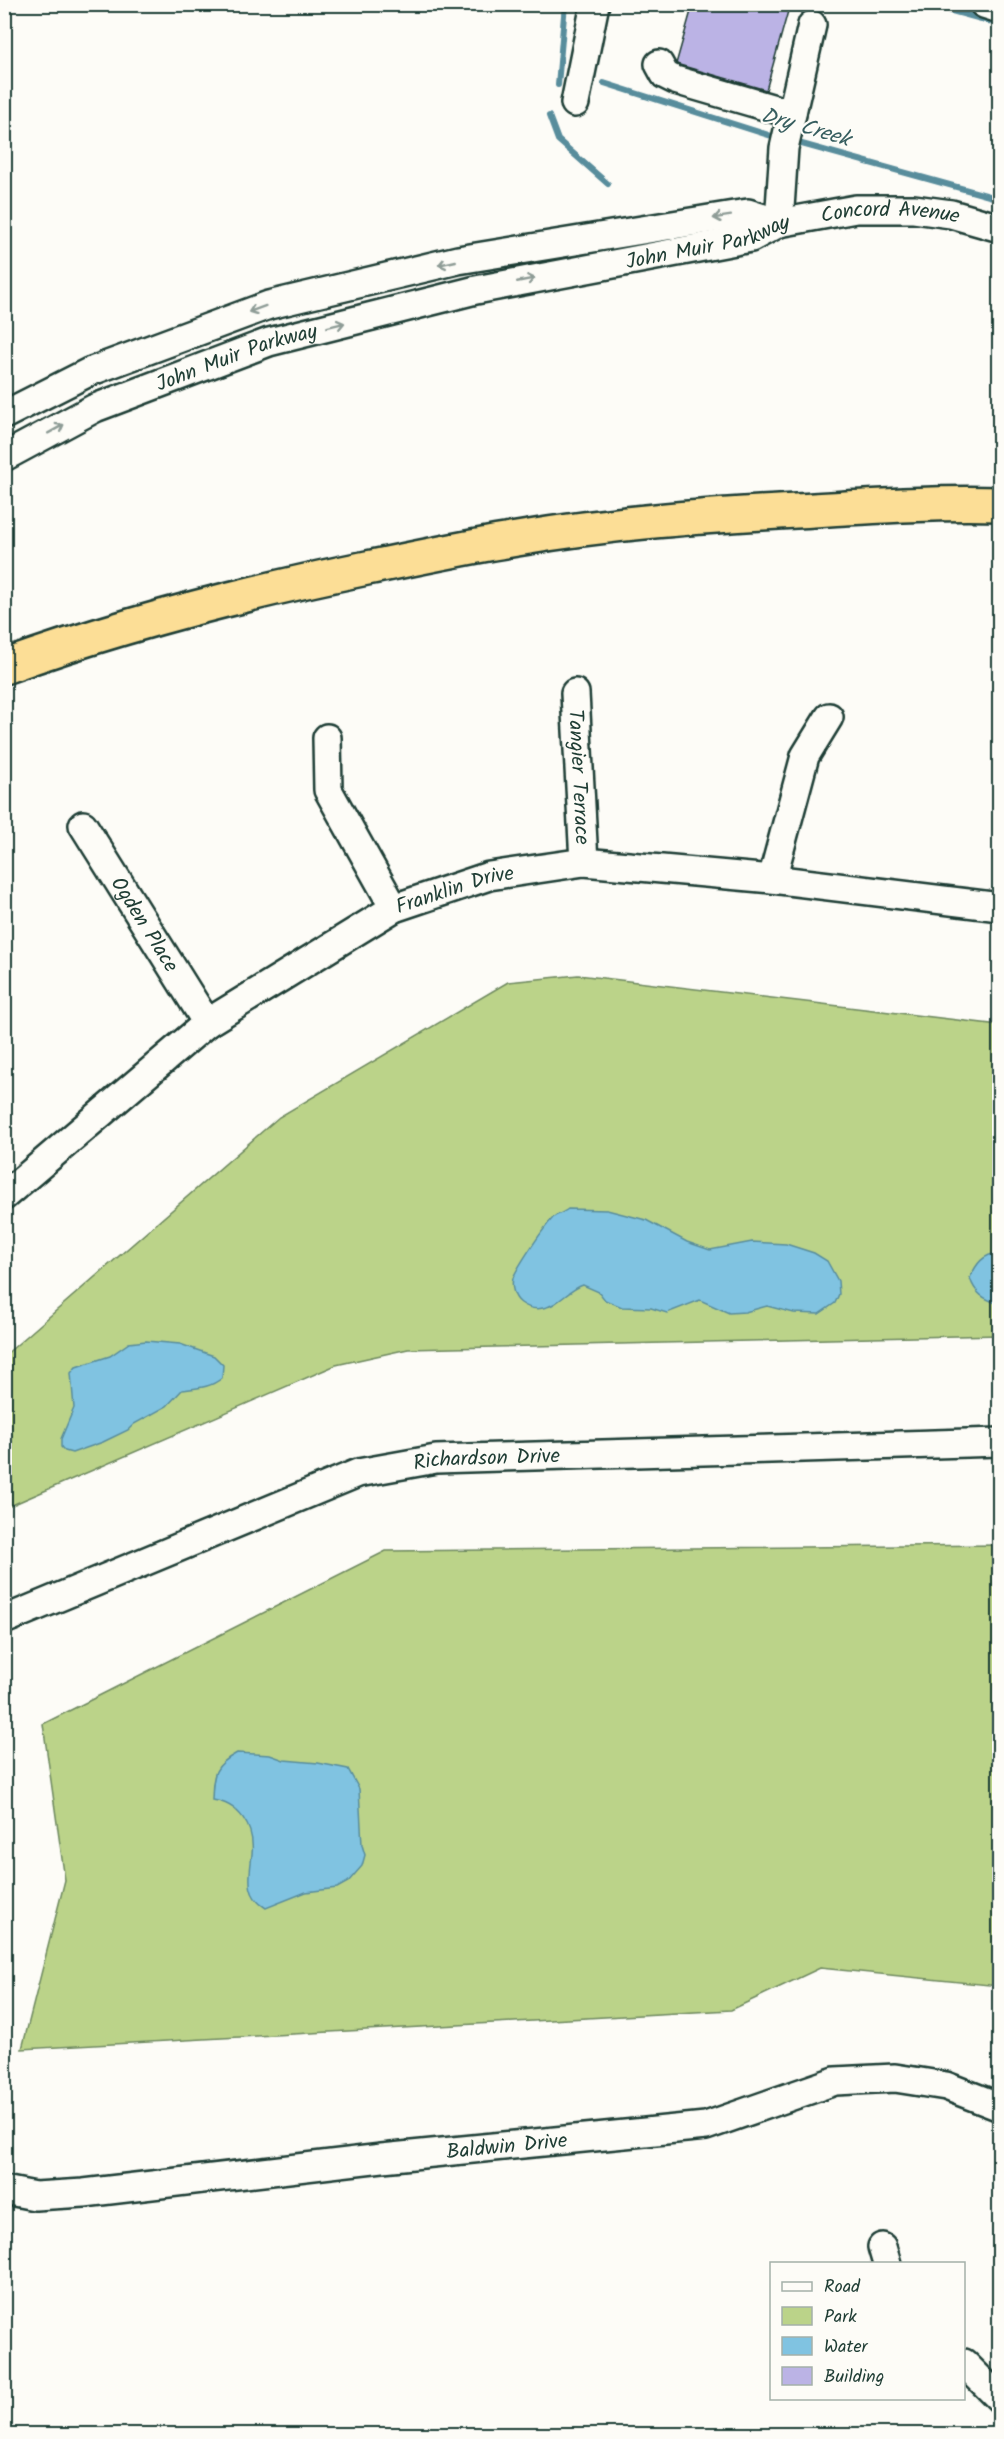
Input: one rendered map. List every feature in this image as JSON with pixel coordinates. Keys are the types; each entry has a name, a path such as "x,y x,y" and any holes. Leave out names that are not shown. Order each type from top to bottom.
{"highway":[{"path":"4,667 100,634 192,608 314,579 519,538 637,523 747,514 878,506 999,504"}],"street":[{"path":"575,102 595,4"},
{"path":"984,4 999,9"},
{"path":"779,223 788,133 812,25"},
{"path":"659,64 665,75 788,133"},
{"name":"Concord Avenue","path":"779,223 856,209 914,209 951,214 999,228"},
{"name":"John Muir Parkway","path":"4,415 89,372 269,304 458,260 734,215 748,213 779,223"},
{"name":"John Muir Parkway","path":"4,457 95,408 269,342 476,290 751,238 779,223"},
{"name":"Tangier Terrace","path":"575,693 584,862"},
{"path":"772,879 805,756 829,717"},
{"path":"327,738 328,790 394,908"},
{"name":"Ogden Place","path":"83,825 207,1023"},
{"name":"Franklin Drive","path":"5,1193 207,1023 394,908 489,876 584,862 772,879 999,907"},
{"name":"Richardson Drive","path":"4,1620 358,1473 436,1459 999,1443"},
{"name":"Baldwin Drive","path":"4,2190 35,2196 84,2193 382,2158 706,2126 835,2081 895,2078 946,2086 999,2107"},
{"path":"965,2364 999,2399"}],"green space":[{"path":"578,975 999,1025 999,1335 408,1349 336,1365 5,1508 4,1356 279,1117 508,982"},
{"path":"999,1545 999,1986 820,1968 731,2010 22,2049 65,1880 43,1724 386,1551"}],"water":[{"path":"568,1209 607,1210 646,1220 687,1242 710,1250 752,1242 786,1244 814,1253 827,1261 838,1281 839,1294 835,1303 819,1314 794,1313 767,1306 745,1312 729,1313 700,1300 667,1313 651,1308 622,1307 605,1300 599,1292 583,1285 548,1307 537,1309 529,1307 521,1303 515,1295 512,1285 513,1278 532,1246 551,1221"},
{"path":"1000,1253 999,1304 981,1295 970,1278 981,1261 989,1255"},
{"path":"146,1341 180,1344 214,1356 223,1365 222,1378 208,1386 182,1390 167,1406 103,1442 72,1453 65,1451 61,1447 61,1439 74,1408 71,1373 76,1367 110,1356 129,1343"},
{"path":"237,1753 270,1755 284,1760 348,1769 359,1789 362,1845 365,1855 362,1866 348,1882 337,1888 306,1892 266,1908 259,1903 251,1891 250,1884 252,1844 248,1825 230,1806 212,1800 216,1772 223,1762"}],"building":[{"path":"693,4 790,4 766,90 676,64"}],"waterway":[{"name":"Dry Creek","path":"554,4 565,9"},
{"path":"558,85 565,4"},
{"path":"926,4 1000,24"},
{"name":"Dry Creek","path":"604,83 778,138"},
{"path":"549,116 558,140 608,184"},
{"name":"Dry Creek","path":"791,141 1000,199"}]}
